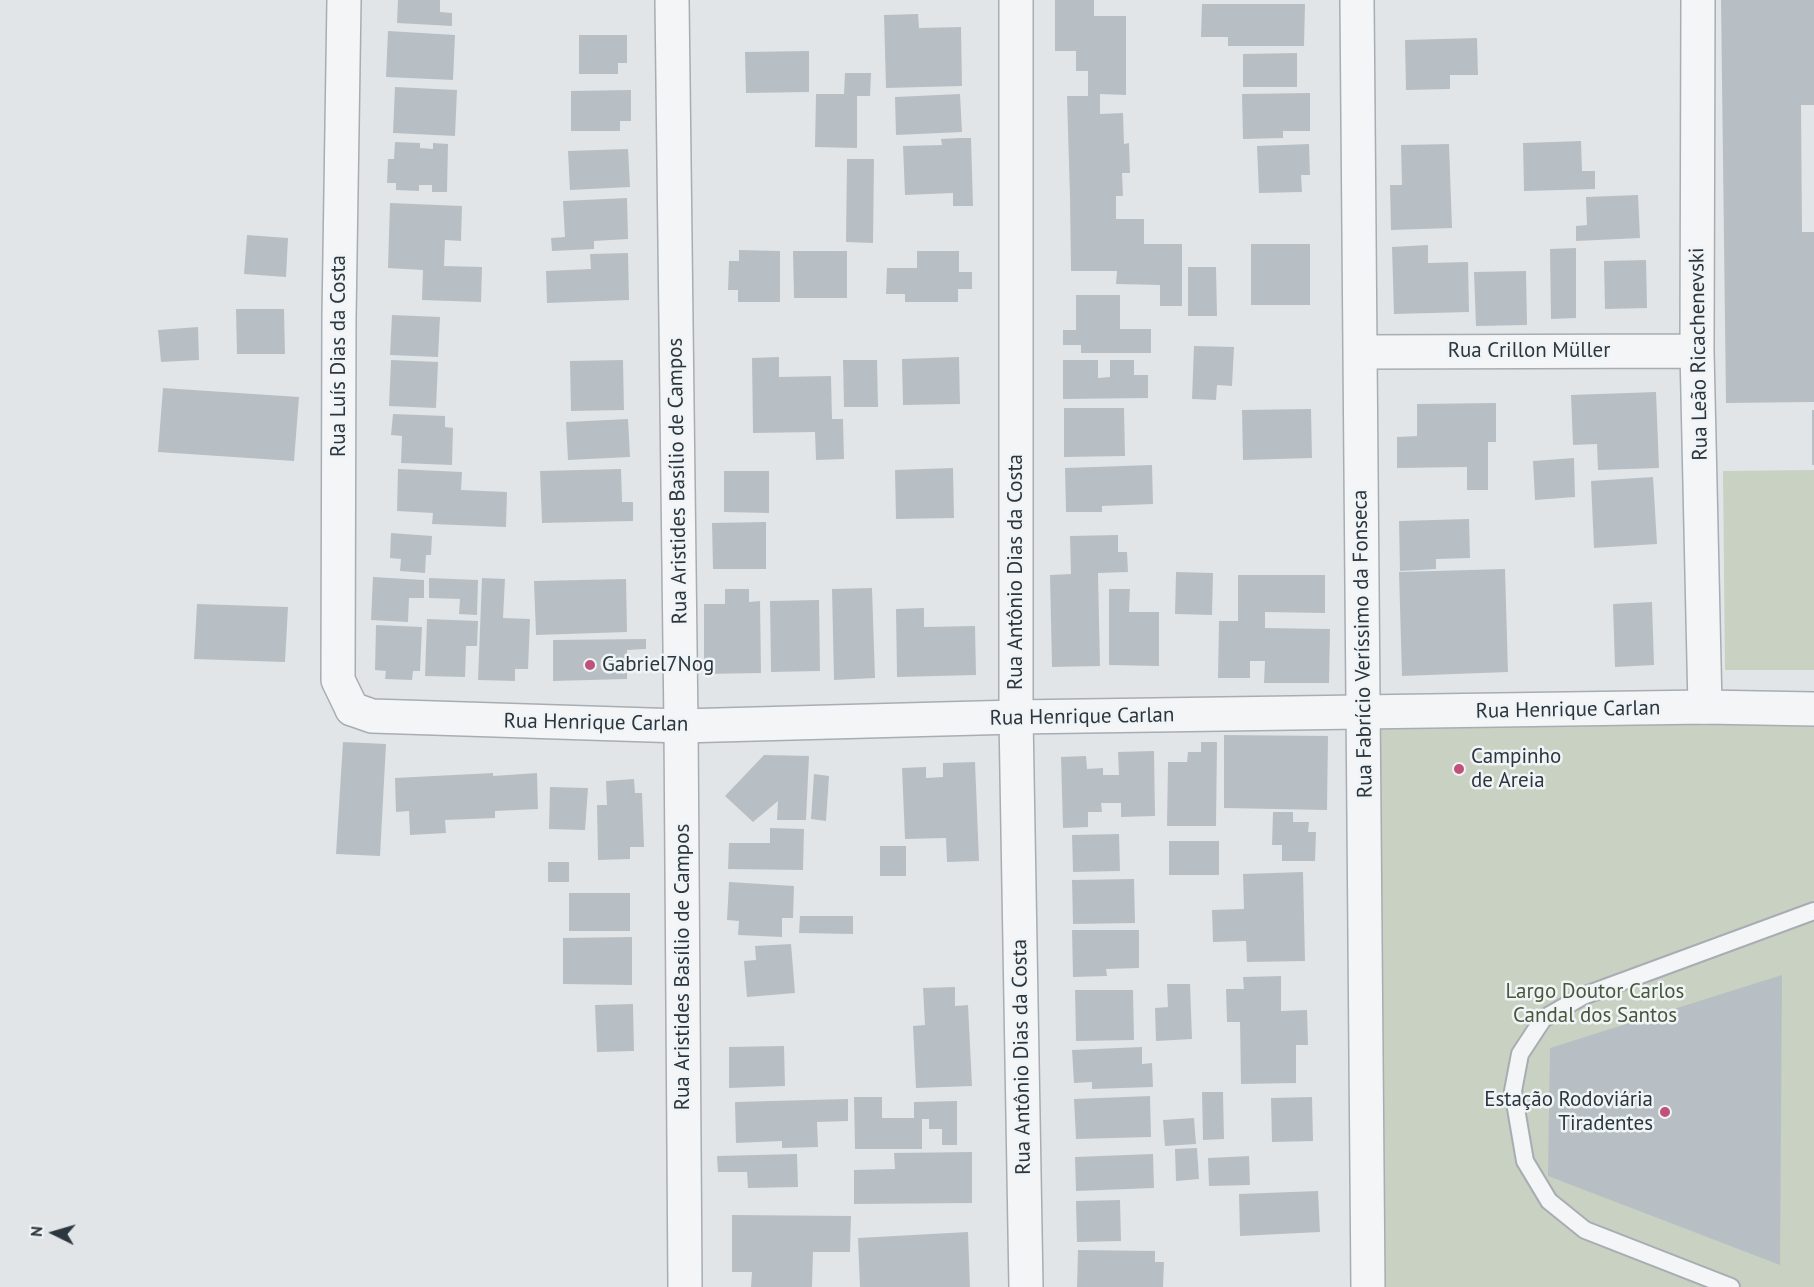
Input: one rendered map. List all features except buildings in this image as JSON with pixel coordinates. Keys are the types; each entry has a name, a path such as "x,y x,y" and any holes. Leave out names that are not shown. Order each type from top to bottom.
{"street":[{"name":"Rua Luís Dias da Costa","path":"344,0 339,318 338,680 352,709"},
{"name":"Rua Aristides Basílio de Campos","path":"672,0 685,1287"},
{"name":"Rua Antônio Dias da Costa","path":"1017,0 1016,717 1026,1287"},
{"name":"Rua Fabrício Veríssimo da Fonseca","path":"1357,0 1368,1287"},
{"name":"Rua Leão Ricachenevski","path":"1698,0 1697,351 1705,707"},
{"name":"Rua Crillon Müller","path":"1360,352 1697,351"},
{"name":"Rua Henrique Carlan","path":"352,709 372,716 681,726 1016,717 1705,707 1814,709"}],"lane":[{"path":"1731,1287 1585,1230 1549,1201 1525,1161 1513,1091 1520,1054 1543,1019 1583,996 1814,912"}],"green space":[{"path":"1814,470 1814,670 1725,670 1723,471"},
{"name":"Largo Doutor Carlos Candal dos Santos","path":"1814,720 1814,1287 1377,1287 1375,722"}],"place":[{"name":"Gabriel7Nog","path":"590,665"},
{"name":"Campinho de Areia","path":"1459,769"},
{"name":"Estação Rodoviária Tiradentes","path":"1665,1112"}]}
